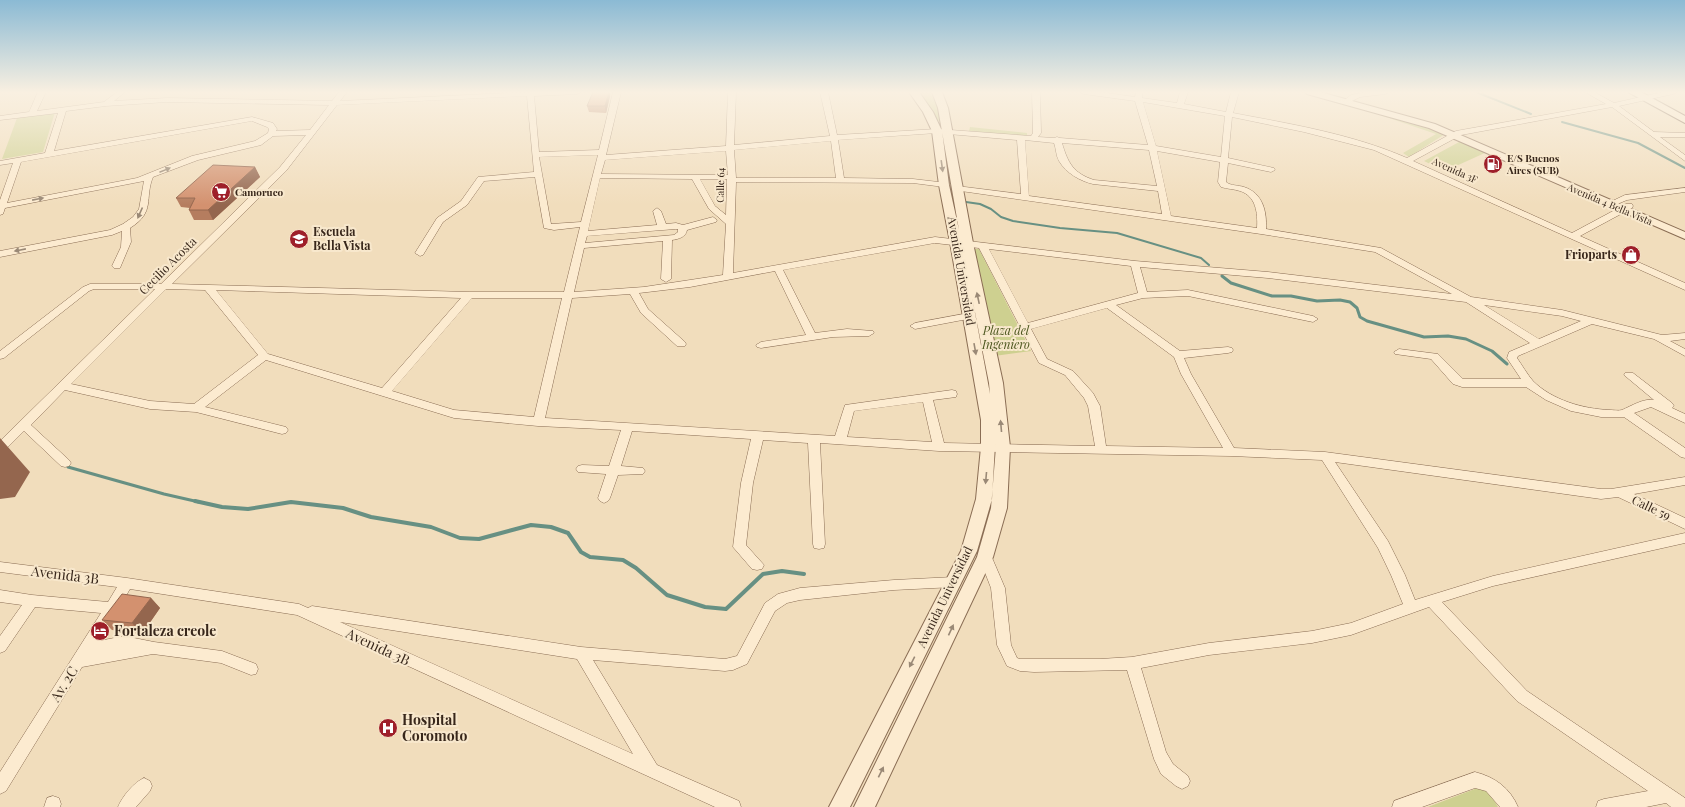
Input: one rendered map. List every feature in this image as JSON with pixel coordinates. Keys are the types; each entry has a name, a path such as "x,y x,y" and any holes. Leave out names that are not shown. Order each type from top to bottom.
{"street":[{"path":"49,154 57,130"},
{"path":"0,163 186,130"},
{"path":"533,130 535,155 547,226 554,227 584,224"},
{"path":"538,422 607,130"},
{"name":"Calle 64","path":"728,278 731,179 731,130"},
{"path":"832,130 840,181"},
{"path":"535,155 601,155 730,148 923,130"},
{"name":"Avenida Universidad","path":"864,807 985,557 999,508 996,447 996,383 962,243 941,130"},
{"path":"956,130 1021,137 1036,135 1057,139 1152,148 1225,160 1271,170"},
{"path":"964,130 1036,135 1111,144"},
{"path":"1036,130 1036,135"},
{"path":"1147,130 1167,217"},
{"path":"1228,130 1222,182 1224,186 1244,190 1254,196 1263,214 1261,231"},
{"name":"Avenida 3F","path":"1297,130 1377,148 1685,287"},
{"name":"Avenida 4 Bella Vista","path":"1443,130 1457,134 1620,205 1685,236"},
{"path":"1408,161 1457,134 1480,130"},
{"path":"1646,130 1685,159"},
{"path":"1,208 140,180 195,158 258,143 272,132 312,132"},
{"name":"Cecilio Acosta","path":"0,448 283,169 312,132"},
{"path":"1652,134 1685,135"},
{"path":"1021,137 1025,197"},
{"path":"1057,139 1063,161 1074,173 1085,180 1161,189"},
{"path":"1,208 18,160"},
{"path":"420,253 440,220 464,203 482,179 538,174"},
{"path":"0,254 126,228 140,216 146,194 146,183 150,176"},
{"path":"596,176 913,181 1167,217 1378,250 1471,301 1538,343"},
{"path":"695,177 712,207 730,223"},
{"path":"1572,236 1620,205 1625,198 1685,190"},
{"name":"Avenida 4 Bella Vista","path":"1620,205 1685,230"},
{"path":"657,211 662,227"},
{"path":"582,234 676,226 683,228 713,220"},
{"path":"117,266 127,240 128,232 126,228"},
{"path":"579,246 668,238 680,235 683,228"},
{"path":"666,278 668,238"},
{"path":"0,356 86,289 93,286 208,287 469,296 568,295 632,290 728,278 928,241 982,245 1135,264 1268,275 1562,313 1662,338 1685,336"},
{"name":"Avenida Universidad","path":"839,807 969,551 984,499 996,447 988,420 969,316 962,243"},
{"path":"982,245 1043,360 1069,373 1089,396 1094,406 1101,449"},
{"path":"1135,264 1143,295"},
{"path":"778,268 812,337"},
{"path":"208,287 264,356 454,414 476,417 939,447 1230,452 1325,456 1601,494 1685,481"},
{"path":"632,290 644,312 681,344"},
{"path":"1025,327 1143,295 1188,293 1313,319"},
{"path":"384,393 469,296"},
{"path":"1108,304 1178,355 1186,374 1230,452"},
{"path":"915,326 969,316"},
{"path":"1592,320 1511,356 1529,383 1536,389 1556,400 1582,410 1607,414 1627,413 1627,411 1651,403 1662,406 1680,416"},
{"path":"761,345 834,332 869,332"},
{"path":"1652,335 1685,353"},
{"path":"1178,355 1228,350"},
{"path":"1398,352 1434,356 1459,382 1529,383"},
{"path":"196,408 264,356"},
{"path":"1630,375 1680,416"},
{"path":"64,386 150,405 196,408 282,430"},
{"path":"840,440 848,408 952,394"},
{"path":"927,397 939,447"},
{"path":"1627,413 1685,454"},
{"path":"24,425 65,463"},
{"path":"604,498 628,427"},
{"path":"757,565 739,547 747,483 758,435"},
{"path":"814,438 819,544"},
{"path":"1325,456 1383,545 1398,575 1411,607"},
{"path":"582,469 640,471"},
{"name":"Calle 59","path":"1618,492 1685,524"},
{"path":"985,557 998,588 1004,645 1012,662 1020,665 1034,666 1100,665 1132,663 1209,649 1312,637 1351,629 1431,600 1493,581 1685,538"},
{"name":"Avenida 3B","path":"0,567 127,583 299,610 733,807"},
{"path":"299,610 581,653 725,665 733,664 742,660 770,607 783,598 800,594 894,585 954,582"},
{"name":"Av. 2C","path":"0,786 127,583"},
{"path":"0,596 32,601 110,608"},
{"path":"1431,600 1519,693 1685,807"},
{"path":"0,647 32,601"},
{"path":"86,649 124,642 154,648 222,657 251,669"},
{"path":"77,662 154,648"},
{"path":"581,653 652,771"},
{"path":"1132,663 1159,754 1167,769 1182,781"},
{"path":"1400,807 1475,780 1485,781 1496,789 1510,807"},
{"path":"126,807 144,786"},
{"path":"1604,807 1667,795"}],"green space":[{"path":"13,130 50,130 43,152 2,159"},
{"path":"969,130 995,130 1027,133 1027,136 969,131"},
{"path":"1423,130 1431,130 1445,134 1409,157 1403,153 1436,134"},
{"path":"1461,141 1487,152 1445,171 1424,161"},
{"name":"Plaza del Ingeniero","path":"972,249 979,249 1031,351 994,356"},
{"path":"1485,785 1498,807 1428,807"}],"building":[{"path":"213,165 255,167 208,210 189,210 195,198 176,198"},
{"path":"122,594 151,598 132,623 102,620"}],"waterway":[{"path":"1590,130 1638,143 1685,168"},
{"path":"966,202 980,204 991,209 1001,217 1013,221 1060,228 1117,233 1201,258 1209,265"},
{"path":"1222,276 1231,283 1272,296 1291,296 1317,301 1340,300 1350,302 1357,308 1360,317 1367,321 1424,337 1448,336 1466,339 1492,351 1507,364"},
{"path":"68,467 164,494 199,502"},
{"path":"195,501 222,507 248,509 291,502 343,508 371,517 431,527 460,538 479,539 531,525 551,527 568,533 581,552 590,557 623,560 636,568 667,595 705,607 726,609 763,574 782,571 804,574"}],"place":[{"name":"E/S Buenos Aires (SUB)","path":"1493,164"},
{"name":"Camoruco","path":"221,192"},
{"name":"Escuela Bella Vista","path":"299,239"},
{"name":"Frioparts","path":"1631,255"},
{"name":"Fortaleza creole","path":"100,631"},
{"name":"Hospital Coromoto","path":"388,728"}]}
